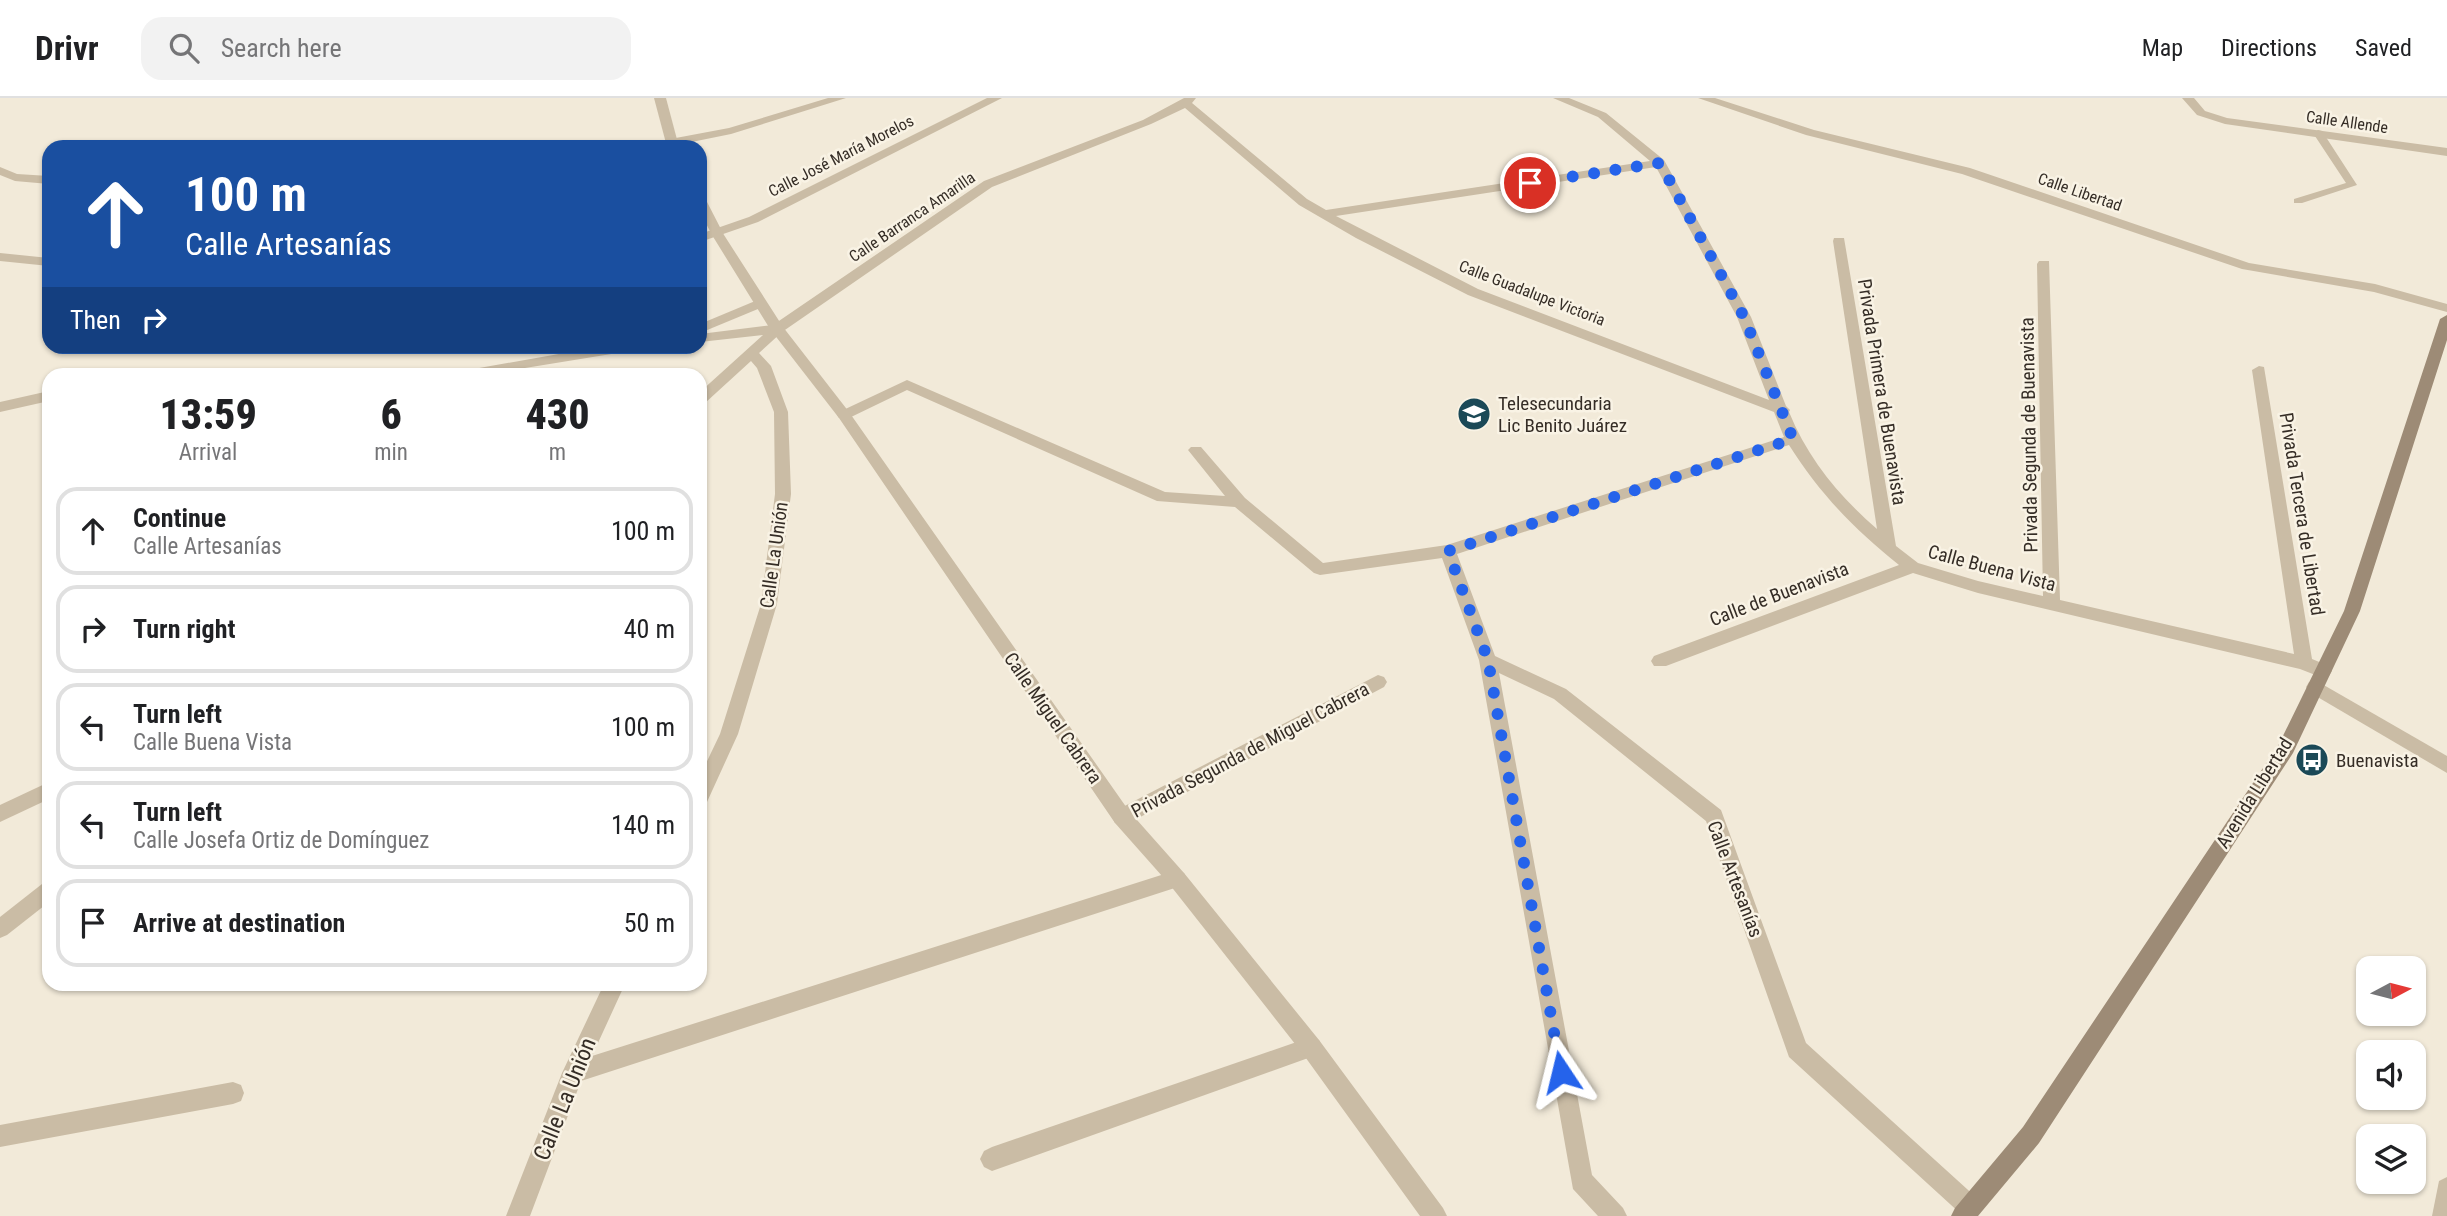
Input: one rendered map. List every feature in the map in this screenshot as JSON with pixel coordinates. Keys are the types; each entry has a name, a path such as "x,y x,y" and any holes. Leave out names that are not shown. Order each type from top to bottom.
{"main road":[{"name":"Avenida Libertad","path":"1966,1212 2031,1135 2286,748 2352,611 2447,319"}],"street":[{"path":"660,98 671,140"},
{"path":"693,140 840,98"},
{"name":"Calle José María Morelos","path":"707,237 718,235 788,204 833,177 996,98"},
{"name":"Calle Buena Vista","path":"1559,98 1602,115 1660,163 1744,317 1793,439 1814,471 1846,510 1912,567 1978,587 2304,663 2319,679 2447,765"},
{"name":"Calle Libertad","path":"1704,98 1810,133 1966,171 2247,265 2375,288 2447,308"},
{"name":"Calle Allende","path":"2188,98 2201,113 2225,121 2447,152"},
{"name":"Calle Guadalupe Victoria","path":"1188,101 1303,202 1473,292 1783,410"},
{"name":"Calle Barranca Amarilla","path":"707,393 777,329 988,184 1147,122 1188,101"},
{"path":"1323,214 1660,163"},
{"path":"0,171 15,177 42,179"},
{"name":"Calle Miguel Cabrera","path":"707,214 777,329 844,415 1122,817 1177,879 1311,1047 1435,1216"},
{"name":"Privada Primera de Buenavista","path":"1839,241 1888,548"},
{"path":"0,257 42,261"},
{"name":"Privada Segunda de Buenavista","path":"2044,264 2052,605"},
{"path":"707,326 760,303"},
{"path":"707,337 777,329"},
{"name":"Calle La Unión","path":"707,781 729,734 769,604 783,494 781,412 764,366 750,352"},
{"path":"499,368 582,354"},
{"name":"Privada Tercera de Libertad","path":"2259,370 2304,663"},
{"path":"844,415 907,384 1163,498 1239,502"},
{"path":"0,407 42,398"},
{"path":"1196,450 1239,502 1320,569 1448,551 1793,439"},
{"path":"1448,551 1488,660 1581,1181 1615,1216"},
{"name":"Calle de Buenavista","path":"1660,661 1912,567"},
{"name":"Calle Artesanías","path":"1488,660 1560,694 1714,816 1797,1050 1966,1212"},
{"name":"Privada Segunda de Miguel Cabrera","path":"1122,817 1378,682"},
{"path":"0,814 42,793"},
{"path":"573,1073 1177,879"},
{"path":"0,929 42,896"},
{"name":"Calle La Unión","path":"518,1216 573,1073 611,991"},
{"path":"992,1158 1311,1047"},
{"path":"0,1136 233,1093"},
{"path":"2444,1216 2447,1189"}],"lane":[{"path":"2298,201 2352,185 2318,134"}],"place":[{"name":"Telesecundaria Lic Benito Juárez","path":"1474,414"},
{"name":"Buenavista","path":"2312,760"}],"route":[{"path":"1530,183 1660,163 1744,317 1793,439 1448,551 1488,660 1561,1072"}]}
